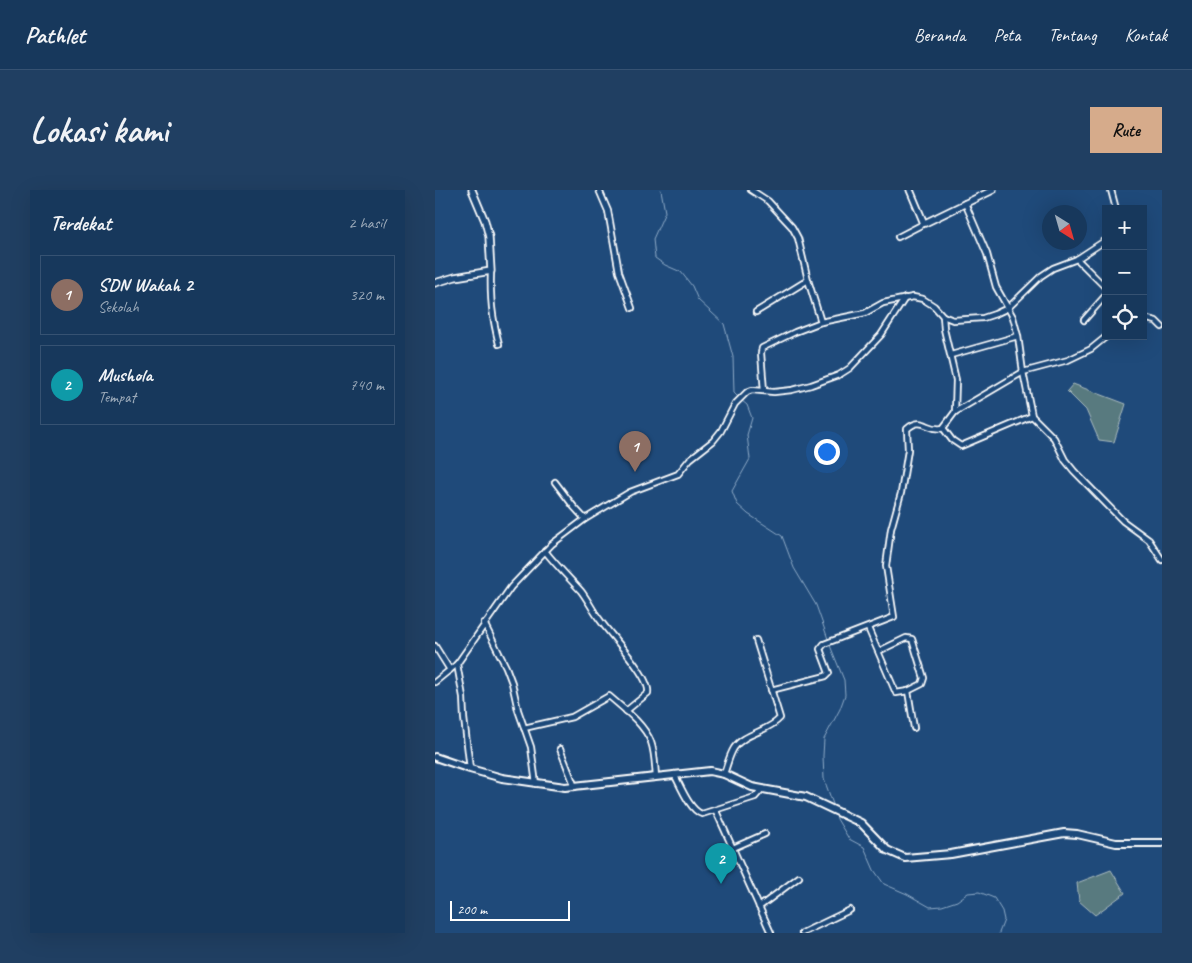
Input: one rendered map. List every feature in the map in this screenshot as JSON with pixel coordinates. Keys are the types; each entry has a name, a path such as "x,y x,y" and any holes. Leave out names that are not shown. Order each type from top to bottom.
{"main road":[{"path":"435,757 470,770 536,784 575,787 707,771 724,774 745,785 799,795 845,815 861,823 887,850 905,858 951,854 1064,833 1077,834 1115,843 1162,843"}],"street":[{"path":"472,190 485,221 489,237 490,295 492,316 499,344"},
{"path":"599,190 608,211 619,272 632,308"},
{"path":"751,190 768,201 792,227 798,238 821,322"},
{"path":"910,190 925,223"},
{"path":"898,237 993,190"},
{"path":"1111,190 1115,205"},
{"path":"965,203 987,254 996,286 1013,316 1031,416 1054,438 1065,460 1074,471 1123,520 1149,540 1162,560"},
{"path":"764,391 761,353 763,348 795,332 821,322 865,313 883,303 913,297 923,299 934,306 943,316 953,320 983,318 1008,308 1041,276 1053,268 1077,259 1102,243"},
{"path":"1077,259 1102,284"},
{"path":"435,283 455,277 491,271"},
{"path":"756,312 808,280"},
{"path":"435,682 457,664 511,587 545,551 585,519 630,492 679,474 689,459 713,441 721,431 741,396 752,390 774,392 811,385 839,375 850,368 881,335 905,298"},
{"path":"1084,320 1102,300"},
{"path":"943,316 944,329 956,380 955,412"},
{"path":"1147,319 1156,321 1162,326"},
{"path":"951,355 1018,336"},
{"path":"771,690 826,676 829,673 821,652 822,646 830,641 868,628 895,616 886,566 891,529 901,493 908,450 907,428 919,423 935,429 943,428 955,412 1023,372 1069,360 1091,349 1102,340"},
{"path":"943,428 952,440 961,446 1031,416"},
{"path":"555,482 573,507 585,519"},
{"path":"545,551 581,591 598,619 632,661 647,684 648,693 626,711"},
{"path":"484,623 506,667 531,748 536,784"},
{"path":"868,628 896,693 908,691 923,682 915,644 912,639 906,638 879,651"},
{"path":"724,774 730,755 737,744 773,724 780,718 756,640"},
{"path":"435,646 450,670"},
{"path":"457,664 463,697 470,770"},
{"path":"908,691 914,728"},
{"path":"524,728 572,717 609,696 641,727 651,742 656,778"},
{"path":"560,749 575,787"},
{"path":"674,774 695,810 702,814 755,797 762,789"},
{"path":"716,811 771,933"},
{"path":"733,848 765,834"},
{"path":"759,907 799,877"},
{"path":"802,933 850,910"}],"green space":[{"path":"1073,384 1126,404 1114,442 1099,440 1086,410 1067,391"},
{"path":"1111,870 1125,893 1095,915 1079,901 1077,883"}],"waterway":[{"path":"661,190 665,212 653,239 655,258 681,272 692,286 698,300 724,324 733,357 734,393 738,397"},
{"path":"741,400 747,405 752,418 747,435 750,459 732,491 737,504 748,514 782,536 794,568 816,605 828,639"},
{"path":"829,643 844,680 845,695 840,709 824,739 824,779 834,807"},
{"path":"836,814 849,839 864,847 874,870 884,884 930,907 942,906 957,901 968,893 979,892 994,898 1002,911 1004,920 999,933"}],"place":[{"name":"SDN Wakah 2","path":"635,472"},
{"name":"Mushola","path":"721,884"}]}
